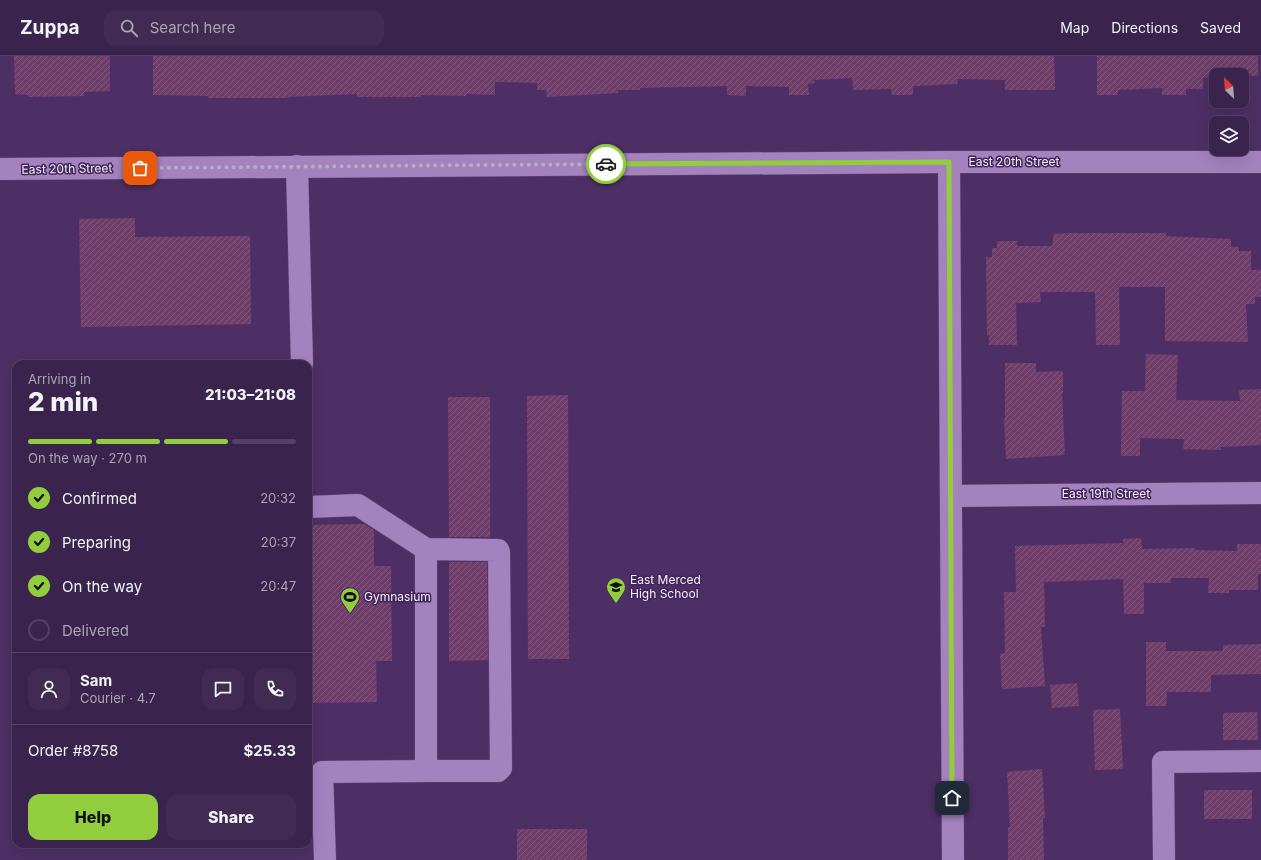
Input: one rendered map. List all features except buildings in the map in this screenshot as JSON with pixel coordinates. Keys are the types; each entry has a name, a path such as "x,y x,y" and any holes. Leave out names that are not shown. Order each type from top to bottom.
{"street":[{"name":"East 20th Street","path":"0,169 949,162 1261,162"},
{"path":"949,162 953,860"},
{"path":"296,166 302,360"},
{"name":"East 19th Street","path":"951,496 1261,493"},
{"path":"312,507 358,505 426,548 498,550 499,552 501,768 498,771 322,772 325,860"},
{"path":"426,548 426,771"},
{"path":"1164,860 1163,762 1261,761"}],"way so far":[{"path":"140,168 606,164"}],"place":[{"name":"East Merced High School","path":"616,604"},
{"name":"Gymnasium","path":"350,614"}],"route":[{"path":"606,164 949,162 952,798"}]}
